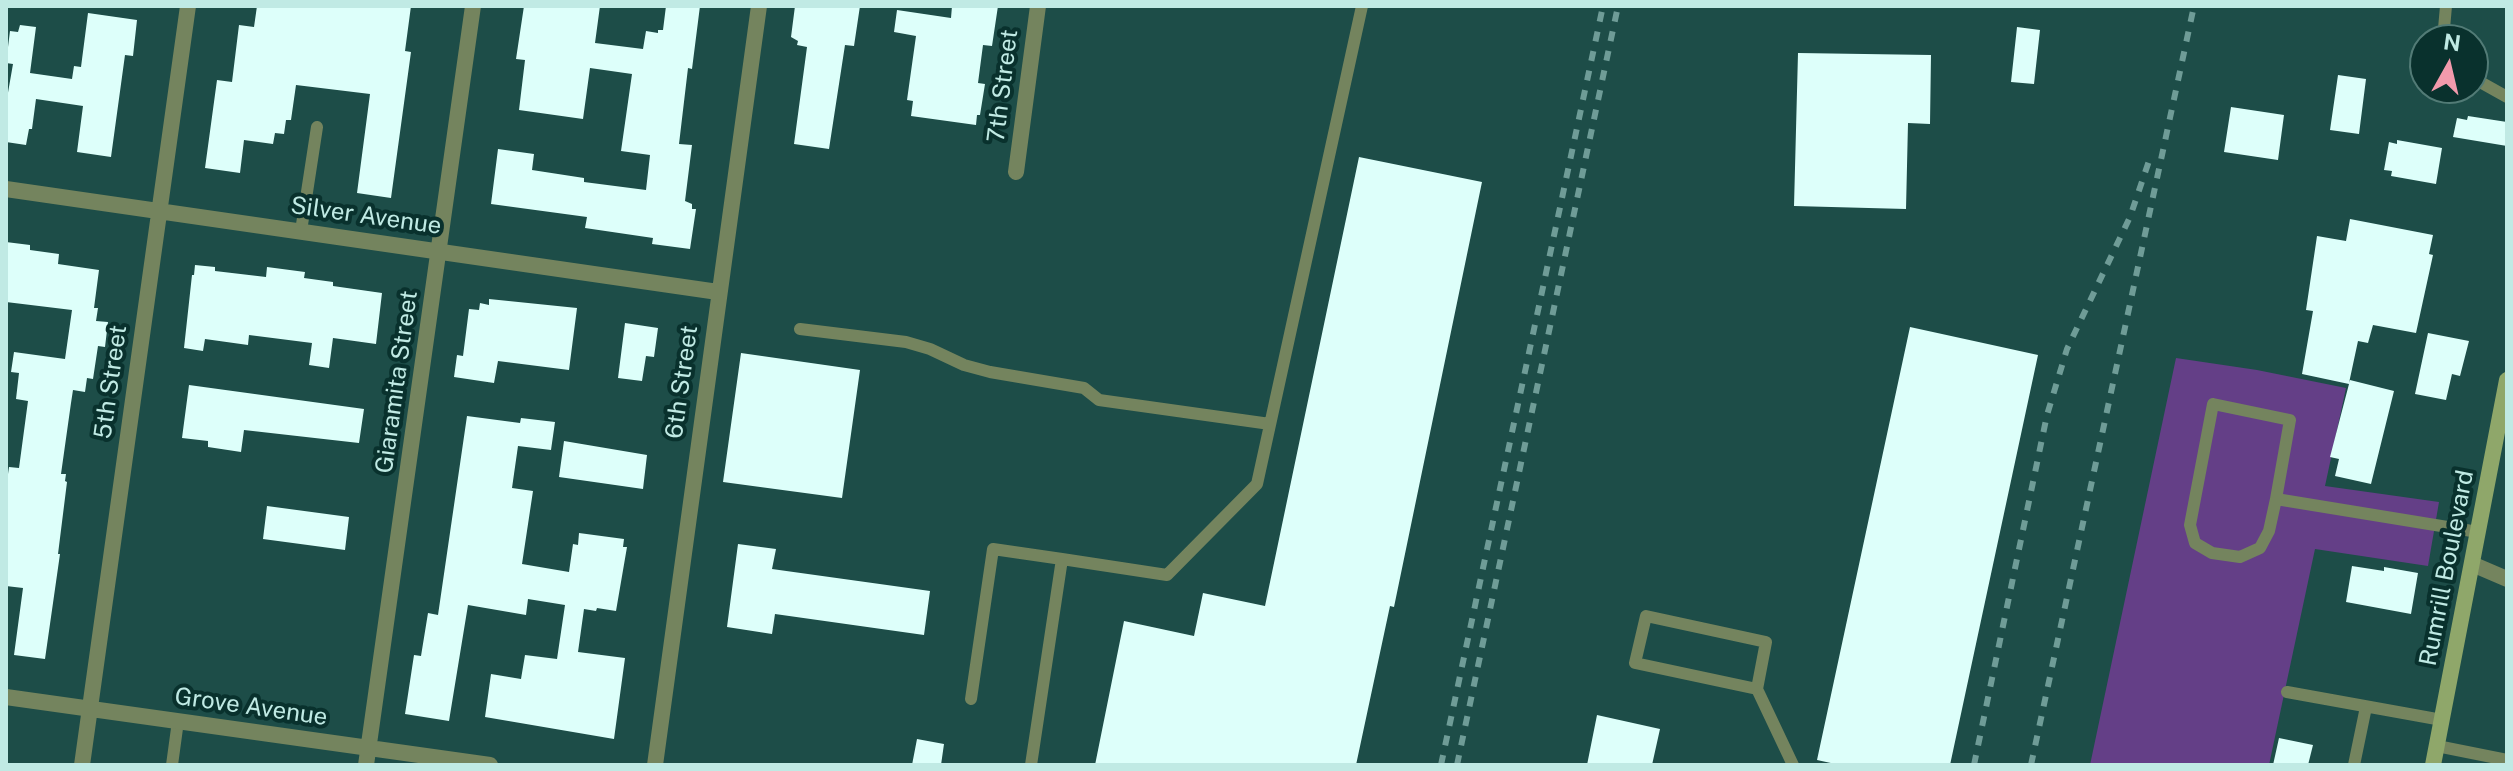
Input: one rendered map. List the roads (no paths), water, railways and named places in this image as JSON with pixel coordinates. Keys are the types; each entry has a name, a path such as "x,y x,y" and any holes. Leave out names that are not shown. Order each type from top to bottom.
{"main road":[{"name":"Rumrill Boulevard","path":"2433,765 2507,380"}],"street":[{"name":"5th Street","path":"82,765 188,6"},
{"name":"Giaramita Street","path":"368,757 473,6"},
{"name":"6th Street","path":"655,765 759,6"},
{"name":"7th Street","path":"1016,172 1038,6"},
{"name":"Silver Avenue","path":"6,189 718,292"},
{"path":"2472,564 2507,579"},
{"name":"Grove Avenue","path":"6,697 178,721 368,757 490,765"}],"lane":[{"path":"971,699 993,549 1167,575 1257,484 1362,6"},
{"path":"2489,87 2507,97"},
{"path":"301,231 317,127"},
{"path":"800,329 906,342 990,372 1084,388 1099,400 1270,424"},
{"path":"2213,404 2290,420 2276,499 2269,531 2260,548 2240,557 2212,553 2195,543 2190,525 2213,404"},
{"path":"2276,499 2478,532"},
{"path":"1031,765 1062,559"},
{"path":"1757,689 1635,663 1646,616 1766,642 1757,689 1793,765"},
{"path":"2287,692 2442,720"},
{"path":"2354,765 2366,707"},
{"path":"172,765 178,721"},
{"path":"2437,746 2507,760"}],"railway":[{"path":"1441,765 1603,6"},
{"path":"1457,765 1618,6"},
{"path":"2031,765 2194,6"},
{"path":"1974,765 2047,415 2067,349 2130,217 2151,155"}]}
